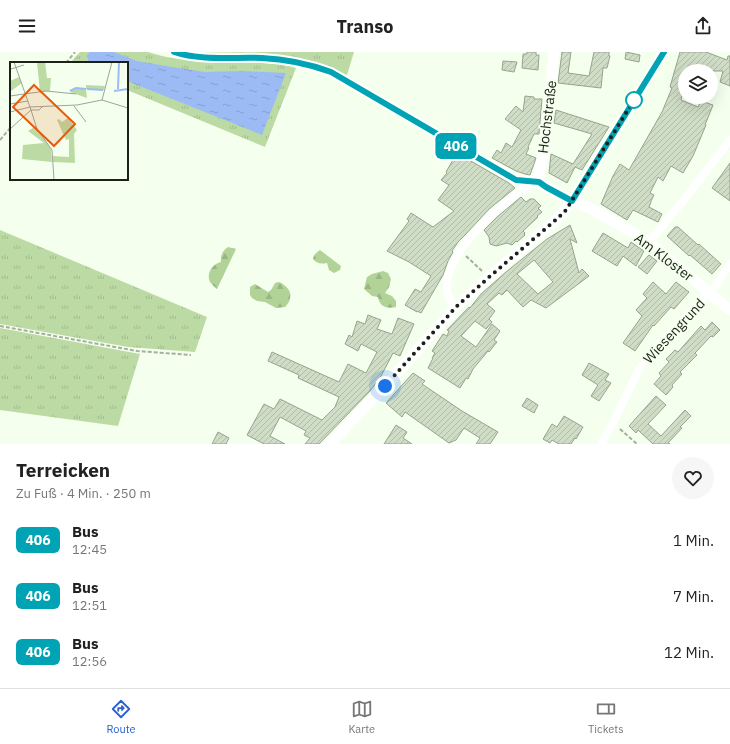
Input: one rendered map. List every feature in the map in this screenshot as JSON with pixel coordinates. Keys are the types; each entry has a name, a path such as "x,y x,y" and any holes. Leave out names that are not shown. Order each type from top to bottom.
{"main road":[{"name":"Hochstraße","path":"539,182 539,172 544,153 554,52"},
{"name":"Am Kloster","path":"539,182 572,201 590,208 649,242 730,310"},
{"path":"330,444 385,386 456,307 558,218 572,201"}],"street":[{"path":"174,52 198,57 264,58 298,62 315,66 331,72 516,180 539,182"},
{"path":"572,201 664,52"},
{"path":"649,242 688,195 730,140"},
{"path":"456,307 451,302 447,288 453,263 460,251 471,236 487,219 512,197 523,189 539,182"},
{"name":"Wiesengrund","path":"601,444 612,425 639,368 718,284 730,264"}],"path":[{"path":"67,62 75,52"},
{"path":"0,140 10,128"},
{"path":"460,251 488,278"},
{"path":"0,326 131,350 191,356"},
{"path":"612,425 620,429 637,444"}],"green space":[{"path":"80,52 148,52 195,61 280,64 296,68 265,147 128,90 128,62 71,62"},
{"path":"193,52 354,52 347,75 320,64 257,53"},
{"path":"0,230 207,317 195,352 128,347 0,324"},
{"path":"228,247 236,249 217,289 210,282 209,273 215,265 221,262 222,253"},
{"path":"320,250 341,266 340,270 334,273 329,270 327,263 319,263 313,259 316,253"},
{"path":"383,271 388,273 391,279 389,287 385,293 392,296 396,301 396,307 389,308 382,305 378,297 372,296 364,289 367,277"},
{"path":"279,282 286,286 290,293 290,300 285,307 276,308 265,302 257,301 250,295 250,287 255,284 268,292 275,283"},
{"path":"0,328 140,354 118,426 0,410"}],"water":[{"path":"90,52 114,52 137,61 205,72 242,71 286,73 262,135 128,81 128,62 89,62 87,55"}],"building":[{"path":"527,52 536,52 536,55 539,55 538,70 522,68 523,54 527,54"},
{"path":"562,52 571,52 568,73 589,76 594,52 609,52 610,56 607,68 603,68 601,88 558,83"},
{"path":"626,52 640,55 639,62 625,59"},
{"path":"680,52 706,52 727,60 728,56 730,56 730,86 720,82 723,71 718,71 718,64 678,64 678,104 691,104 698,107 700,104 713,105 693,156 683,173 671,166 663,181 658,177 650,193 654,195 649,207 662,214 658,222 633,210 627,220 601,204 620,164 629,170 662,112 672,88 670,87"},
{"path":"503,61 517,62 514,72 502,70"},
{"path":"525,96 534,97 534,99 542,99 539,134 534,134 526,154 536,158 530,175 516,171 492,158 497,150 501,153 506,143 512,147 521,130 505,119 516,106 523,112"},
{"path":"556,110 609,127 582,170 575,167 567,183 549,173 551,154 573,164 592,134 554,123"},
{"path":"457,153 515,188 489,209 458,242 452,251 453,252 443,275 421,313 405,305 415,289 421,292 431,276 409,262 387,251 409,221 407,219 411,213 433,227 454,211 438,200 449,185 441,180 447,173 446,172"},
{"path":"730,163 730,201 712,188"},
{"path":"521,197 526,202 530,199 534,199 541,206 538,208 542,212 523,231 525,235 517,242 516,241 512,245 507,243 496,246 490,244 489,237 484,230"},
{"path":"570,225 577,243 570,239 579,273 582,269 589,276 546,308 531,300 523,307 507,290 502,295 499,293 487,304 495,311 489,319 492,322 486,329 475,321 461,336 476,347 492,324 500,331 494,340 497,342 473,369 468,379 466,378 460,388 428,368 435,353 432,351 443,334 447,336 449,331 447,330 469,307 470,308 481,294 547,239","holes":["534,260 553,282 538,294 517,274"]},
{"path":"675,227 678,227 721,264 712,274 667,236"},
{"path":"603,233 628,248 631,242 644,251 636,266 623,256 617,266 592,251"},
{"path":"649,255 657,261 647,274 638,267"},
{"path":"653,282 666,294 676,282 689,292 674,309 671,307 654,326 653,325 635,351 623,343 642,316 636,310 647,298 643,294"},
{"path":"368,315 381,320 377,329 392,334 398,318 414,324 400,356 393,353 379,380 319,444 305,444 310,438 304,435 306,431 280,417 270,436 285,444 264,444 247,435 264,404 274,409 280,399 322,420 335,407 339,397 298,378 299,375 268,361 272,352 339,382 348,364 366,373 377,352 361,344 358,351 345,344 349,335 352,337 357,321 365,324"},
{"path":"712,322 720,330 713,337 711,336 695,353 697,355 680,372 682,374 672,385 673,387 666,395 654,384 661,376 659,373 669,362 666,359 675,350 678,352 701,326 705,330"},
{"path":"589,363 609,374 605,380 611,383 599,401 591,396 598,385 582,375"},
{"path":"413,373 425,381 422,384 462,411 498,432 490,444 476,444 480,438 464,428 456,440 449,443 405,412 402,417 386,403"},
{"path":"656,396 666,405 648,424 661,436 685,410 691,416 680,427 682,428 668,443 670,444 653,444 638,430 636,433 629,426"},
{"path":"527,398 538,405 534,413 522,406"},
{"path":"564,416 583,427 576,439 575,438 571,444 559,444 552,440 550,443 543,439 552,424 557,427"},
{"path":"396,425 407,432 403,438 412,444 384,444"},
{"path":"218,432 229,438 226,444 212,444"}],"bus line":[{"name":"406","path":"174,52 198,57 264,58 298,62 315,66 331,72 516,180 539,182 572,201 664,52"}],"route":[{"path":"385,386 456,307 566,210 634,100"}]}
